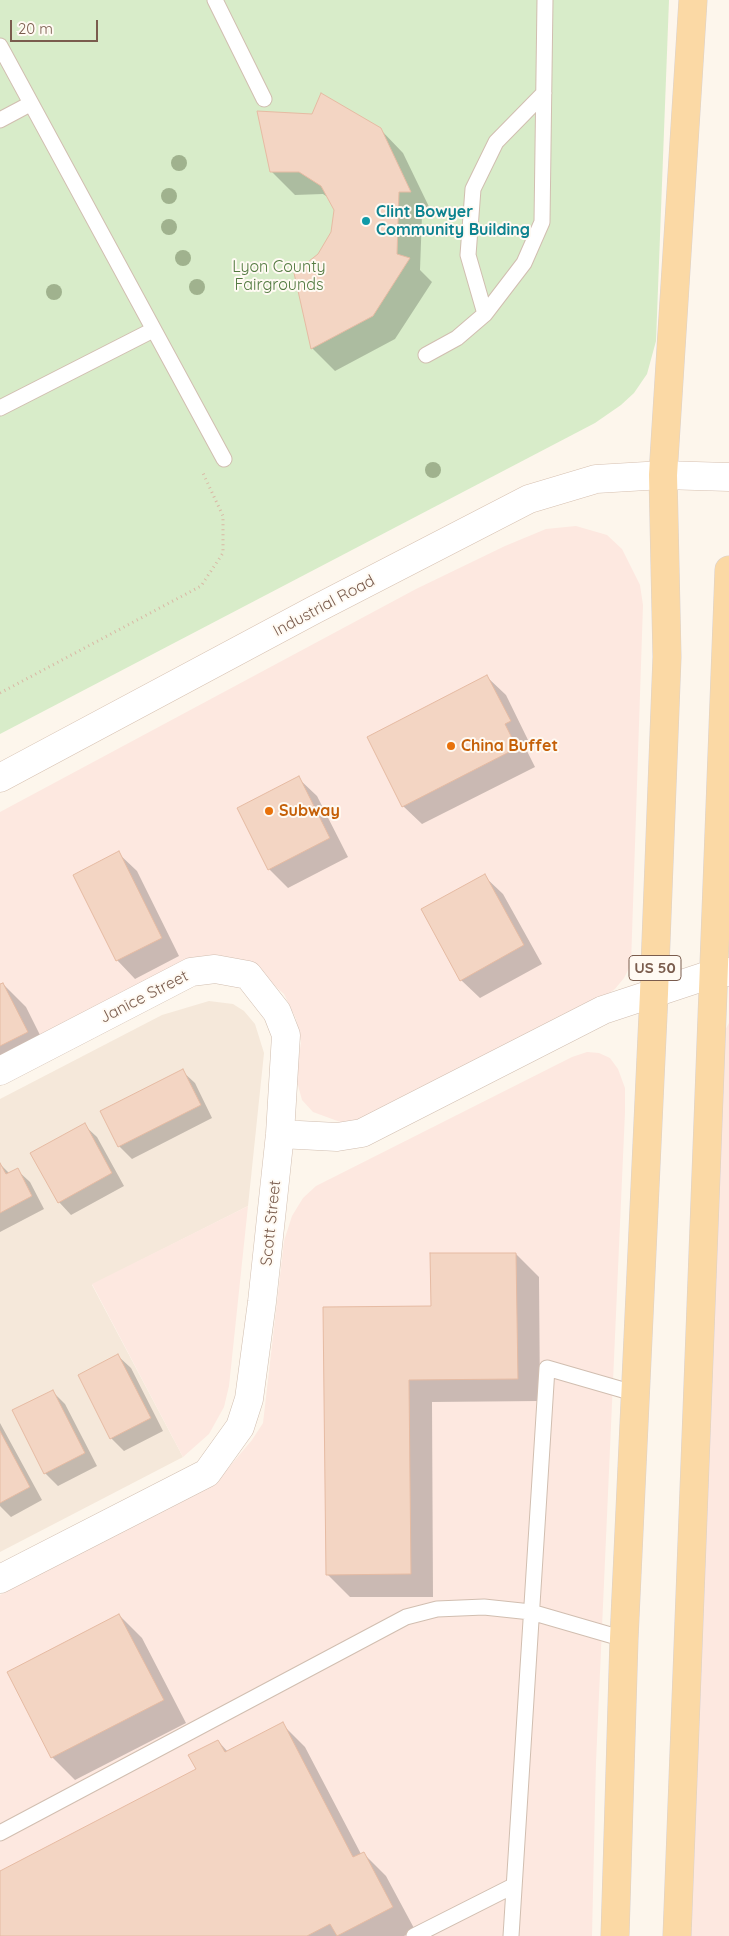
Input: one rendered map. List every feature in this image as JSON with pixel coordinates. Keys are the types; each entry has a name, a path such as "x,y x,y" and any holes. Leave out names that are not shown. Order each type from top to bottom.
{"main road":[{"name":"US 50","path":"615,1936 624,1639 637,1394 667,657 663,476 693,0"},
{"path":"677,1936 722,973 729,570"}],"street":[{"name":"Industrial Road","path":"0,778 314,610 529,499 596,479 663,476 729,477"},
{"name":"Janice Street","path":"0,1071 191,972 216,969 248,975 277,1012 286,1035 280,1134"},
{"path":"280,1134 336,1137 362,1132 603,1010 722,973"},
{"name":"Scott Street","path":"0,1579 206,1473 240,1428 249,1399 262,1302 280,1134"}],"lane":[{"path":"215,0 264,99"},
{"path":"426,355 457,338 485,314 524,263 542,222 544,0"},
{"path":"0,46 224,460"},
{"path":"485,314 468,255 473,189 496,142 544,93"},
{"path":"0,120 30,104"},
{"path":"0,408 153,330"},
{"path":"511,1936 547,1368 637,1394"},
{"path":"0,1833 406,1617 437,1609 484,1607 531,1612 624,1639"},
{"path":"414,1936 513,1886"}],"path":[{"path":"0,693 201,586 223,553 223,516 202,471"}],"shaded area":[{"path":"576,526 607,535 622,549 640,585 643,605 631,964 624,978 615,989 596,1002 364,1120 343,1123 313,1112 302,1100 296,1078 301,1042 296,1019 284,994 263,976 244,965 0,1056 0,812 416,589 505,546 546,529"},
{"path":"209,1001 233,1004 244,1011 255,1024 264,1053 248,1206 92,1285 183,1457 0,1552 0,1099 162,1015"},
{"path":"729,1023 729,1936 691,1936 725,1030"},
{"path":"587,1052 599,1053 610,1058 618,1069 625,1088 596,1762 592,1936 0,1936 0,1595 194,1493 229,1467 252,1440 263,1423 284,1241 292,1216 303,1198 316,1186 572,1057"},
{"path":"248,1206 229,1386 224,1407 209,1434 183,1457 92,1284"}],"green space":[{"name":"Lyon County Fairgrounds","path":"0,0 669,0 656,341 647,374 634,393 621,405 595,423 0,734"}],"building":[{"name":"Clint Bowyer Community Building","path":"321,93 381,128 411,192 399,192 397,254 410,258 373,316 311,349 294,273 318,254 331,232 334,210 321,186 299,172 270,172 257,111 312,114"},
{"path":"487,675 511,721 505,724 517,748 402,807 367,737"},
{"path":"299,776 330,838 268,870 237,808"},
{"path":"119,851 162,938 116,961 73,875"},
{"path":"485,874 524,945 460,981 421,909"},
{"path":"3,983 28,1032 0,1046 0,984"},
{"path":"183,1069 201,1105 118,1147 100,1111"},
{"path":"85,1123 112,1173 58,1203 30,1153"},
{"path":"0,1163 6,1174 18,1168 32,1196 0,1213"},
{"path":"430,1253 516,1253 518,1379 409,1380 411,1574 326,1575 323,1307 431,1306"},
{"path":"118,1354 151,1418 110,1439 78,1375"},
{"path":"53,1390 85,1453 44,1474 12,1410"},
{"path":"0,1431 30,1487 0,1503"},
{"path":"119,1614 164,1700 51,1758 7,1672"},
{"path":"283,1722 353,1857 364,1852 393,1907 337,1936 330,1924 307,1936 0,1936 0,1871 196,1769 188,1755 218,1740 225,1752"}],"place":[{"name":"Clint Bowyer Community Building","path":"366,221"},
{"name":"China Buffet","path":"451,746"},
{"name":"Subway","path":"269,811"}]}
